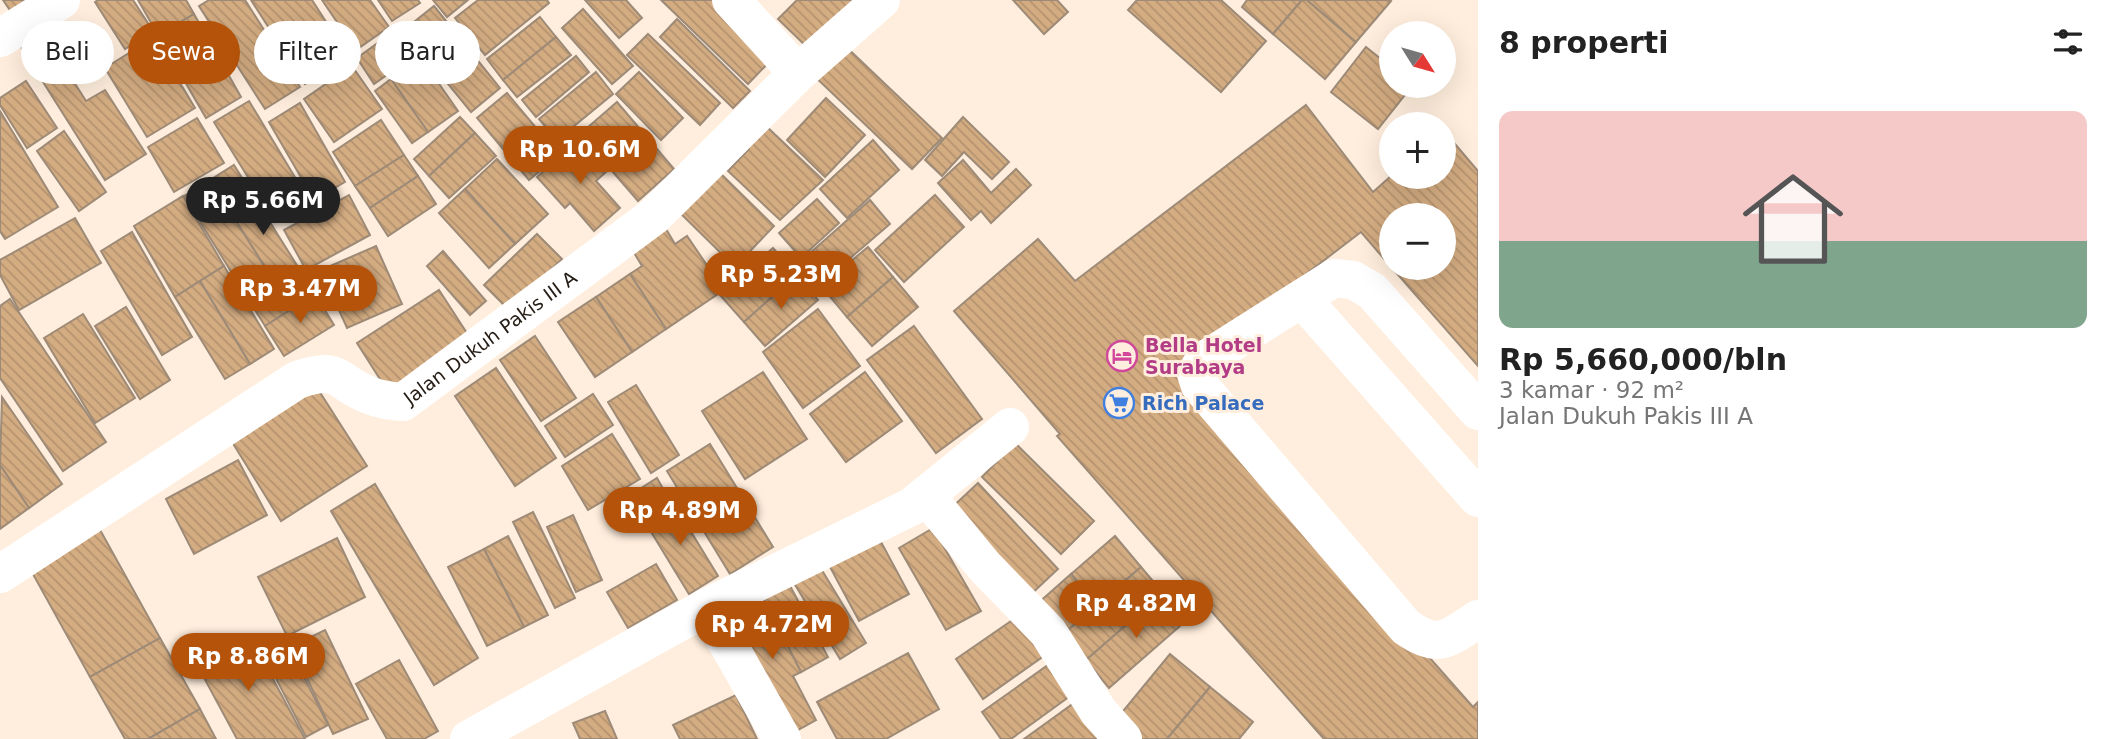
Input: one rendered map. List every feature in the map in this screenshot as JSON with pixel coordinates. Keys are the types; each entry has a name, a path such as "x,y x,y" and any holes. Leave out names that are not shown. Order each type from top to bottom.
{"street":[{"path":"3,30 61,0"},
{"path":"731,0 798,73"},
{"name":"Jalan Dukuh Pakis III A","path":"0,574 297,380 321,372 338,376 367,395 403,402 654,216 798,73 881,0"},
{"path":"1478,411 1364,284 1334,278 1203,361 1196,374 1197,381 1406,627 1424,640 1434,641 1450,639 1478,619"},
{"path":"1303,300 1478,498"},
{"path":"469,739 707,607 924,504 1010,426"},
{"path":"924,504 1048,632 1098,710 1123,739"},
{"path":"707,607 782,739"}],"building":[{"path":"3,0 31,0 12,13"},
{"path":"133,0 147,21 128,21 128,47 125,49 114,32 114,21 107,21 95,2"},
{"path":"138,0 186,0 194,14 182,21 150,21"},
{"path":"209,0 245,0 258,21 254,21 254,84 298,84 300,87 265,109 240,70 240,21 209,21 199,6"},
{"path":"251,0 312,0 326,21 264,21"},
{"path":"322,0 370,0 385,21 375,21 375,37 361,47 361,21 336,21"},
{"path":"378,0 418,0 420,3 392,21"},
{"path":"433,0 468,0 447,17"},
{"path":"478,0 547,0 549,3 485,55 480,49 480,21 457,21 455,18"},
{"path":"585,0 626,0 642,18 619,38"},
{"path":"661,0 715,0 774,57 748,84"},
{"path":"797,0 862,0 811,51 778,19"},
{"path":"1013,0 1057,0 1068,12 1044,34"},
{"path":"1137,0 1221,0 1266,41 1221,92 1128,10"},
{"path":"1247,0 1302,0 1273,34 1242,7"},
{"path":"1302,0 1307,0 1356,42 1325,79 1273,34"},
{"path":"1307,0 1389,0 1391,1 1356,42"},
{"path":"434,6 446,21 415,21"},
{"path":"583,9 633,66 612,84 562,28"},
{"path":"194,14 198,21 182,21"},
{"path":"540,17 556,37 503,80 487,59"},
{"path":"677,19 750,91 733,108 660,37"},
{"path":"648,34 720,103 700,125 627,55"},
{"path":"556,37 571,55 517,97 503,80"},
{"path":"841,42 942,138 912,169 811,73"},
{"path":"375,45 374,84 361,64 361,55"},
{"path":"1366,47 1379,57 1379,98 1403,98 1391,112 1379,112 1378,129 1331,92"},
{"path":"128,54 128,84 181,84 195,108 147,137 114,83 114,62"},
{"path":"576,56 589,72 536,117 522,100"},
{"path":"480,63 500,88 471,112 448,84 480,84"},
{"path":"596,72 613,94 557,140 539,119"},
{"path":"639,72 683,118 661,140 616,94"},
{"path":"361,79 382,109 334,142 304,99 326,84 361,84"},
{"path":"21,84 28,84 57,128 27,148 0,105 0,98"},
{"path":"44,84 75,84 86,101 105,90 146,154 105,180"},
{"path":"186,84 234,84 241,97 206,118"},
{"path":"384,84 394,84 428,132 412,143 375,91"},
{"path":"394,84 439,84 458,111 428,132"},
{"path":"507,93 559,155 529,180 477,118"},
{"path":"826,98 865,135 825,177 787,140"},
{"path":"249,101 302,189 268,210 214,122"},
{"path":"617,102 674,169 638,201 580,134"},
{"path":"300,103 345,182 314,200 269,122"},
{"name":"Rich Palace","path":"1306,105 1373,192 1379,187 1379,189 1456,189 1456,145 1478,171 1478,366 1403,280 1456,280 1456,203 1379,203 1379,253 1361,232 1178,372 1473,707 1478,702 1478,739 1324,739 1057,436 1060,434 954,311 1038,239 1075,281"},
{"path":"0,111 58,207 5,239 0,231"},
{"path":"460,117 475,133 429,176 414,159"},
{"path":"963,117 1009,162 992,179 964,152 942,176 925,160"},
{"path":"197,118 224,163 174,192 148,147"},
{"path":"381,120 404,155 355,186 333,152"},
{"path":"765,125 823,180 780,220 728,171 749,149 744,146"},
{"path":"64,131 106,192 79,211 37,151"},
{"path":"475,133 496,156 449,198 429,176"},
{"path":"873,140 899,170 847,218 820,189"},
{"path":"578,141 606,172 596,181 620,208 594,231 570,203 565,208 537,177"},
{"path":"404,155 418,176 370,208 355,186"},
{"path":"497,159 548,214 515,244 465,189"},
{"path":"963,160 991,193 1016,169 1031,185 991,223 981,211 971,220 938,183"},
{"path":"234,165 315,294 292,310 210,180"},
{"path":"714,167 774,226 735,267 675,208"},
{"path":"418,176 436,204 388,236 370,208"},
{"path":"210,180 292,310 265,326 184,196"},
{"path":"465,189 515,244 489,268 439,213"},
{"path":"349,195 370,235 306,270 284,230"},
{"path":"935,195 964,227 904,282 875,250"},
{"path":"183,196 224,266 175,297 134,226"},
{"path":"817,199 839,223 801,258 779,233"},
{"path":"870,200 890,224 820,284 801,261"},
{"path":"75,218 101,263 19,310 0,275 0,260"},
{"path":"666,229 675,244 687,236 724,290 666,329 630,274 642,266 633,251"},
{"path":"132,232 192,337 162,355 101,251"},
{"path":"537,234 562,259 509,310 484,285"},
{"path":"376,246 402,304 347,328 321,270"},
{"path":"868,247 893,277 847,317 821,286"},
{"path":"773,248 797,275 744,322 720,295"},
{"path":"443,251 486,301 470,315 427,266"},
{"path":"224,266 274,349 250,364 200,281"},
{"path":"630,274 666,329 632,352 596,297"},
{"path":"797,275 818,300 765,346 744,322"},
{"path":"893,277 918,307 872,346 847,317"},
{"path":"200,281 250,364 225,379 175,297"},
{"path":"439,290 474,344 392,398 357,343"},
{"path":"315,294 334,325 284,356 265,326"},
{"path":"596,297 632,352 595,377 558,322"},
{"path":"10,299 106,442 63,471 0,378 0,306"},
{"path":"126,307 170,380 140,399 95,326"},
{"path":"818,309 860,366 803,408 763,352"},
{"path":"83,314 135,398 95,423 44,338"},
{"path":"914,326 982,419 936,453 867,360"},
{"path":"535,336 576,398 541,421 500,360"},
{"path":"496,368 556,458 515,486 455,396"},
{"path":"763,372 807,439 745,479 702,411"},
{"path":"865,372 902,421 846,462 810,414"},
{"path":"314,383 367,466 281,521 229,437"},
{"path":"636,385 679,455 651,473 608,402"},
{"path":"593,394 613,425 565,457 545,426"},
{"path":"2,397 62,484 29,508 0,465"},
{"path":"612,434 640,479 588,510 562,466"},
{"path":"1015,443 1094,521 1061,554 982,477"},
{"path":"710,444 773,547 730,574 667,471"},
{"path":"238,460 267,515 194,554 166,499"},
{"path":"0,465 29,508 0,529"},
{"path":"657,478 666,494 631,516 621,501"},
{"path":"978,483 1058,569 1027,598 946,513"},
{"path":"375,484 478,658 434,685 331,511"},
{"path":"671,499 718,576 689,594 642,517"},
{"path":"533,512 575,598 555,608 513,522"},
{"path":"573,515 602,580 576,592 547,527"},
{"path":"873,527 909,594 859,621 823,554"},
{"path":"99,528 160,638 90,677 29,567"},
{"path":"933,528 981,611 946,630 899,548"},
{"path":"508,536 548,615 524,627 484,549"},
{"path":"1115,536 1141,567 1097,605 1071,574"},
{"path":"337,538 365,597 287,636 258,577"},
{"path":"484,549 524,627 487,646 448,567"},
{"path":"656,564 677,600 628,628 607,592"},
{"path":"820,567 866,643 840,659 794,583"},
{"path":"1141,567 1163,593 1086,660 1063,634"},
{"path":"1071,574 1097,605 1063,634 1037,604"},
{"path":"788,582 828,657 801,672 762,596"},
{"path":"1163,593 1187,620 1109,688 1086,660"},
{"path":"762,596 801,672 793,676 816,720 791,734 725,616"},
{"path":"1024,612 1051,651 983,699 956,659"},
{"path":"325,630 368,719 333,734 292,646"},
{"path":"249,634 305,739 237,739 196,663"},
{"path":"160,638 200,709 148,739 125,739 90,677"},
{"path":"288,645 328,725 306,737 265,657"},
{"path":"908,653 939,709 886,739 837,739 817,702"},
{"path":"1170,654 1210,687 1167,739 1135,739 1114,722"},
{"path":"399,660 438,731 424,739 387,739 356,684"},
{"path":"1055,660 1077,691 1011,739 1001,739 982,712"},
{"path":"1210,687 1253,722 1239,739 1167,739"},
{"path":"736,695 757,739 680,739 673,725"},
{"path":"1074,703 1099,737 1024,739"},
{"path":"200,709 216,739 148,739"},
{"path":"605,711 617,739 580,739 573,723"}],"place":[{"name":"Bella Hotel Surabaya","path":"1122,356"},
{"name":"Rich Palace","path":"1119,403"}]}
